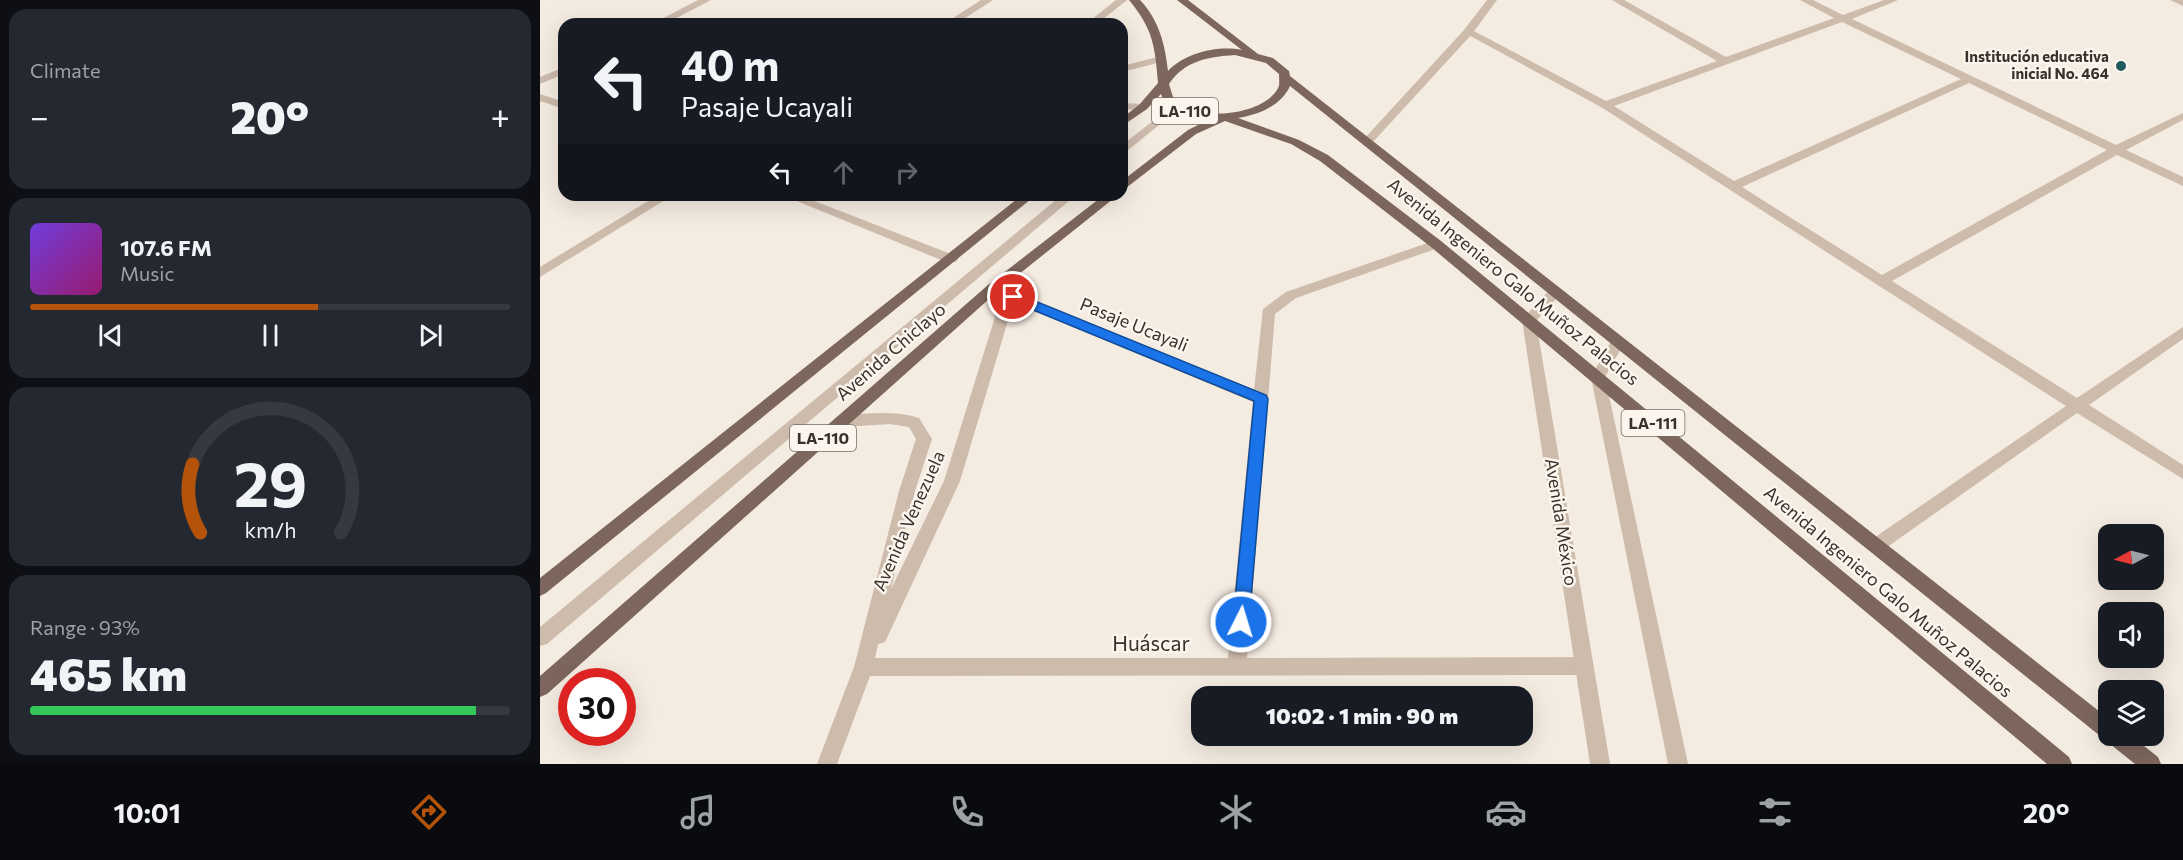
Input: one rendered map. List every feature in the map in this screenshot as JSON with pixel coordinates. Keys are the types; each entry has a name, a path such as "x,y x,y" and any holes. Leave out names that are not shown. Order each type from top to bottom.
{"main road":[{"path":"1134,0 1153,22 1164,84"},
{"path":"1182,0 1253,54"},
{"name":"LA-110","path":"1128,118 1143,107 1164,84 1170,73 1181,64 1197,57 1215,53 1253,54 1269,59 1281,68 1286,78 1286,89 1278,99 1264,108 1245,115 1224,117 1206,117 1176,106 1168,99 1164,84"},
{"name":"Avenida Ingeniero Galo Muñoz Palacios","path":"1286,78 1877,544 2098,722"},
{"name":"LA-110","path":"1128,182 1192,132 1224,117"},
{"name":"Avenida Ingeniero Galo Muñoz Palacios","path":"1224,117 1295,142 1324,158 1436,244 2062,764"},
{"name":"Avenida Chiclayo","path":"540,588 1023,201"},
{"name":"Avenida Chiclayo","path":"540,688 993,288 1104,201"},
{"path":"2128,746 2151,764"}],"street":[{"path":"669,18 706,0"},
{"path":"959,18 988,0"},
{"path":"1099,18 1122,0"},
{"path":"1368,141 1468,32 1492,0"},
{"path":"1617,0 1725,61"},
{"path":"1805,0 2183,182"},
{"path":"1605,105 1893,0"},
{"path":"2175,0 2183,3"},
{"path":"1468,32 1605,105 2183,473"},
{"path":"1128,67 1161,59"},
{"path":"540,81 558,73"},
{"path":"1732,186 1971,79"},
{"path":"540,97 558,104"},
{"path":"1128,106 1143,107"},
{"path":"1128,146 1176,106"},
{"path":"1881,281 2118,149 2183,116"},
{"path":"540,273 657,201"},
{"path":"803,201 951,259"},
{"name":"Avenida Chiclayo","path":"540,638 1063,201"},
{"path":"1237,666 1268,312 1291,295 1436,244"},
{"name":"Pasaje Ucayali","path":"993,288 1261,399"},
{"name":"Avenida Venezuela","path":"827,764 863,667 952,481 1002,317 993,288"},
{"path":"1529,320 1556,291"},
{"name":"Avenida México","path":"1529,320 1600,764"},
{"path":"1877,544 2183,332"},
{"path":"1619,340 1598,377 1678,764"},
{"path":"842,421 890,418 914,422 924,439 907,491 863,667"},
{"name":"Huáscar","path":"863,667 1584,666"}],"place":[{"name":"Institución educativa inicial No. 464","path":"2121,66"}],"route":[{"path":"1013,297 1261,399 1241,622"}]}
